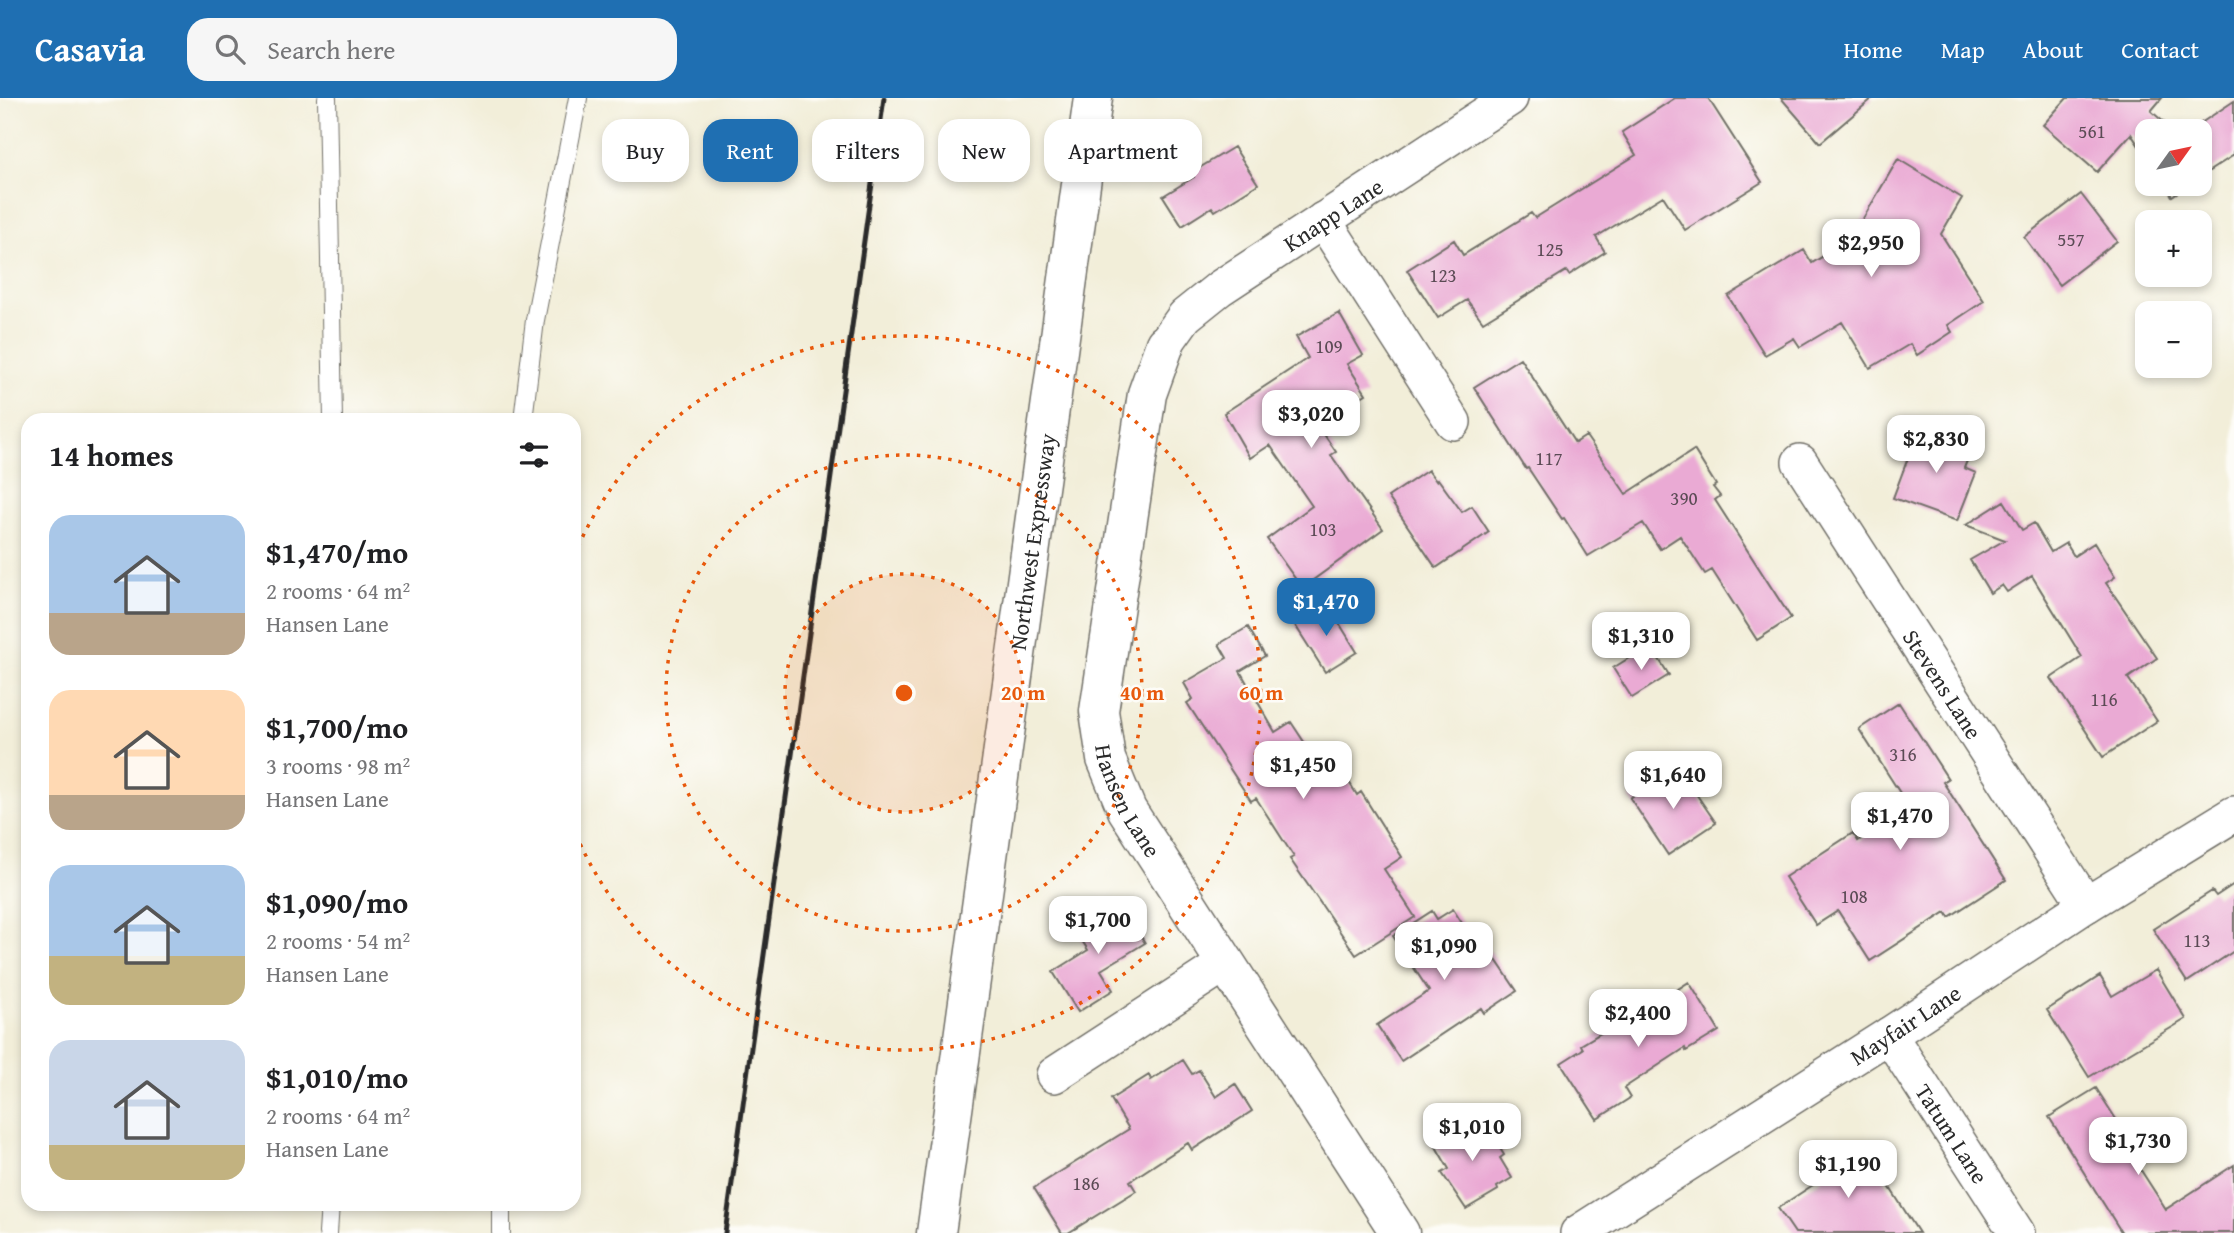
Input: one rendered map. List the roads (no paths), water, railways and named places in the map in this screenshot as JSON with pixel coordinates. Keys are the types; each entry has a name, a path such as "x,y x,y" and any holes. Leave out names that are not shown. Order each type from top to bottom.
{"main road":[{"name":"Northwest Expressway","path":"936,1233 1093,98"},
{"name":"Hansen Lane","path":"1165,344 1147,394 1100,712 1106,759 1127,810 1400,1233"}],"street":[{"name":"Knapp Lane","path":"1165,344 1185,316 1211,295 1510,98"},
{"path":"1323,220 1453,422"},
{"name":"Stevens Lane","path":"1800,462 2086,905"},
{"name":"Mayfair Lane","path":"1578,1233 1889,1035 2086,905 2234,814"},
{"path":"1054,1075 1226,963"},
{"name":"Tatum Lane","path":"1889,1035 2017,1233"}],"lane":[{"path":"327,98 333,413"},
{"path":"524,413 535,320 578,98"},
{"path":"328,1233 330,1211"},
{"path":"501,1211 501,1233"}],"railway":[{"path":"725,1233 884,98"}]}
